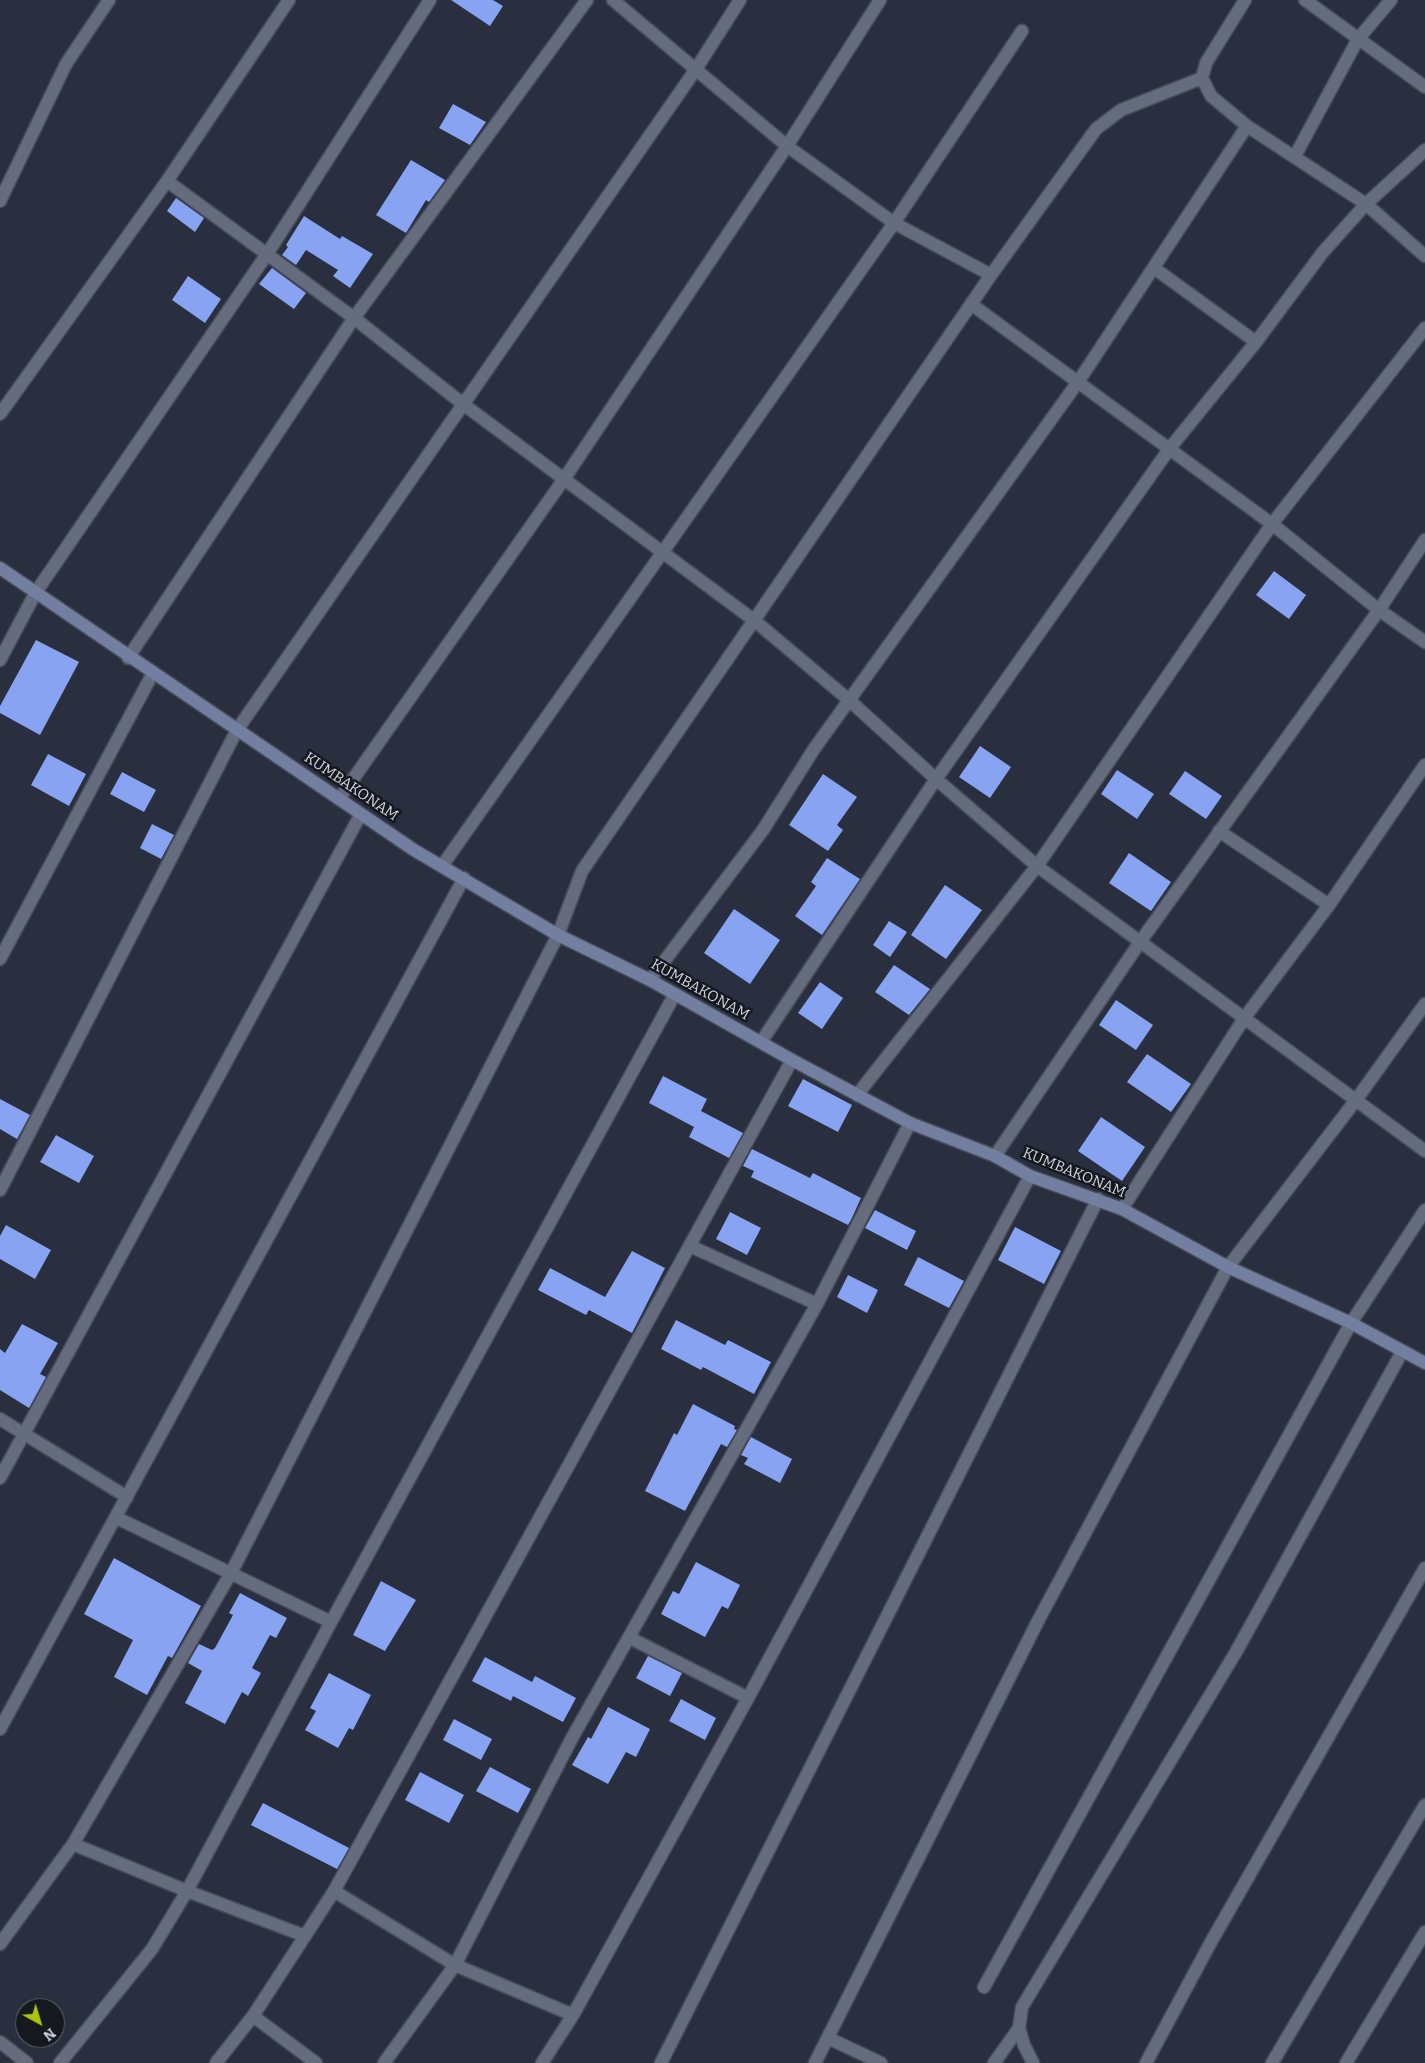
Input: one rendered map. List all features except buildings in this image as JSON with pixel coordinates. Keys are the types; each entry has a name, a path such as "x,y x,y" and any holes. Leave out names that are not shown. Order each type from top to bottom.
{"street":[{"path":"0,201 66,64 109,0"},
{"path":"0,414 167,181 289,0"},
{"path":"0,660 36,592 267,254 430,0"},
{"path":"128,658 354,318 587,0"},
{"path":"613,0 787,146 894,223 991,275"},
{"path":"0,1190 237,730 696,69 740,0"},
{"path":"339,799 564,478 787,146 880,0"},
{"path":"1245,0 1206,63 1202,78 1211,96 1246,126 1295,156 1366,204 1425,256"},
{"path":"1305,0 1425,87"},
{"path":"1295,156 1358,39 1391,0"},
{"path":"442,866 894,223 1022,31"},
{"path":"0,1944 73,1844 231,1573 558,935 582,871 755,622 991,275 1096,128 1121,110 1202,78"},
{"path":"650,980 763,830 814,749 1078,382 1246,126"},
{"path":"760,1042 936,779 1170,448 1256,342 1324,252 1366,204 1425,150"},
{"path":"167,181 354,318 463,404 755,622 849,700 936,779 1037,866 1425,1151"},
{"path":"1154,268 1256,342"},
{"path":"971,304 1170,448 1272,524 1380,610 1425,642"},
{"path":"856,1094 1037,866 1272,524 1425,328"},
{"path":"995,1156 1140,942 1380,610 1425,540"},
{"name":"KUMBAKONAM","path":"0,568 128,658 414,850 558,935 650,980 792,1060 910,1123 995,1156 1030,1176 1122,1208 1228,1267 1351,1323 1425,1364"},
{"path":"0,959 153,673"},
{"path":"1122,1208 1245,1017 1329,905 1425,765"},
{"path":"0,1478 361,814"},
{"path":"1219,831 1329,905"},
{"path":"0,1729 117,1518 464,878"},
{"path":"60,2063 152,1949 188,1892 330,1622 675,994"},
{"path":"815,2063 1038,1619 1228,1267 1356,1100 1425,1004"},
{"path":"216,2063 253,2016 334,1891 792,1060"},
{"path":"384,2063 455,1965 572,1738 817,1304 910,1123"},
{"path":"542,2063 574,2015 748,1698 1030,1176"},
{"path":"661,2063 1098,1199"},
{"path":"984,1987 1351,1323 1425,1210"},
{"path":"690,1246 817,1304"},
{"path":"1033,2063 1024,2045 1019,2028 1022,2007 1236,1652 1402,1352"},
{"path":"0,1419 127,1497"},
{"path":"117,1518 330,1622"},
{"path":"1146,2063 1211,1942 1425,1568"},
{"path":"630,1638 748,1698"},
{"path":"1272,2063 1425,1805"},
{"path":"73,1844 188,1892 305,1936"},
{"path":"334,1891 455,1965 574,2015"},
{"path":"1346,2063 1425,1932"},
{"path":"253,2016 316,2063"},
{"path":"994,2063 1019,2028"},
{"path":"828,2038 881,2063"},
{"path":"0,2042 27,2063"}]}
